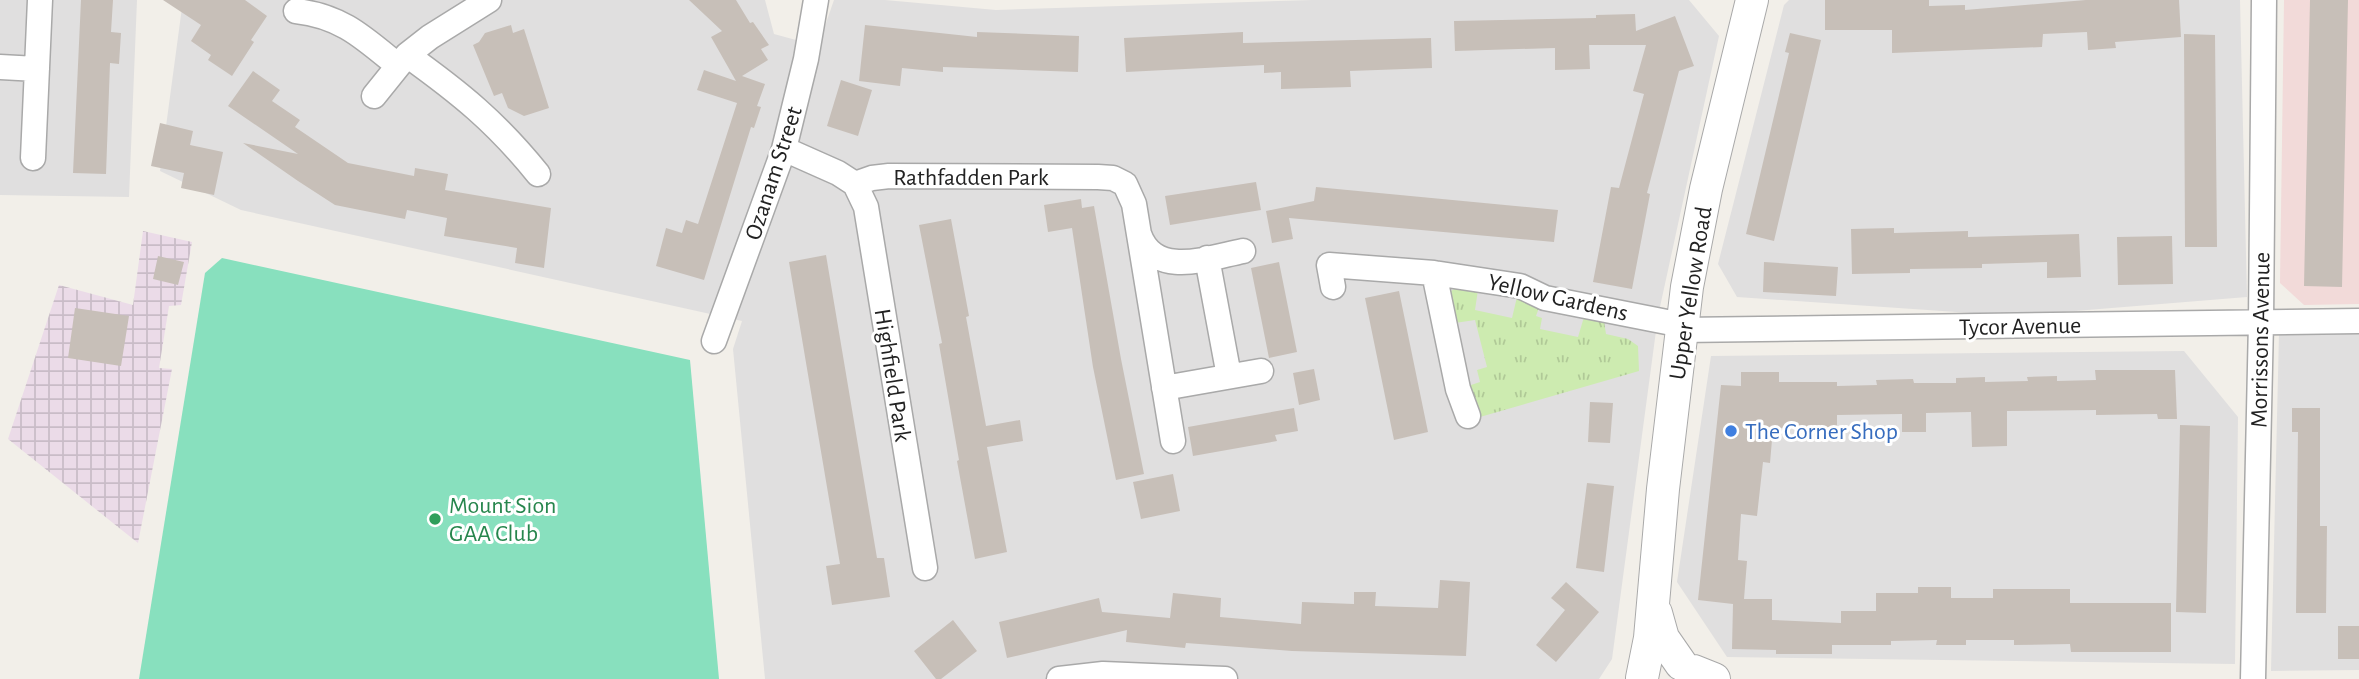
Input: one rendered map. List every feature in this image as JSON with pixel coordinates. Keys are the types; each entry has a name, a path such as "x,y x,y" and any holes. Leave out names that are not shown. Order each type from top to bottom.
{"street":[{"path":"33,158 40,0"},
{"path":"374,96 402,60 430,37 489,0"},
{"name":"Ozanam Street","path":"714,341 784,149 806,59 816,0"},
{"name":"Upper Yellow Road","path":"1642,678 1649,649 1681,328 1706,189 1752,0"},
{"name":"Morrissons Avenue","path":"2253,679 2261,322 2264,0"},
{"path":"296,11 337,20 478,108 517,147 538,174"},
{"path":"0,67 37,69"},
{"path":"784,149 838,173 855,184"},
{"name":"Rathfadden Park","path":"855,184 889,176 1106,177 1118,180 1129,189 1141,238 1147,250 1162,261 1177,263 1243,251"},
{"name":"Highfield Park","path":"855,184 866,207 925,568"},
{"name":"Rathfadden Park","path":"1137,223 1173,441"},
{"path":"1207,258 1229,376"},
{"name":"Yellow Gardens","path":"1333,286 1329,265 1434,273 1520,286 1545,298 1681,328"},
{"path":"1434,273 1458,390 1468,416"},
{"name":"Tycor Avenue","path":"1681,328 2359,321"},
{"path":"1164,388 1261,371"},
{"name":"Upper Yellow Road","path":"1654,591 1659,629 1668,647 1697,673"},
{"path":"1642,678 1655,666 1664,663 1697,673"},
{"path":"1059,679 1103,674 1225,679"}],"shaded area":[{"path":"0,0 137,0 129,197 0,195"},
{"path":"183,0 765,0 774,34 818,46 834,0 885,0 996,10 1312,0 1689,0 1719,36 1658,316 1612,659 1599,679 765,679 733,349 742,321 241,210 160,171"},
{"path":"1789,0 2240,0 2247,297 2015,316 1737,297 1718,264 1784,5"},
{"path":"2284,0 2359,0 2359,304 2304,305 2280,283"},
{"path":"143,231 192,242 181,305 169,306 159,368 172,369 138,543 8,439 59,285 133,305"},
{"path":"2279,333 2359,333 2359,670 2271,671"},
{"path":"2184,351 2238,417 2235,664 1727,657 1677,582 1711,356"}],"green space":[{"name":"Mount Sion GAA Club","path":"222,258 690,360 719,679 139,679 205,273"},
{"path":"1459,286 1478,290 1475,310 1512,318 1517,297 1540,305 1536,316 1542,318 1540,329 1578,337 1584,317 1604,321 1606,334 1628,339 1638,346 1639,371 1480,417 1468,386 1480,382 1477,370 1487,367 1475,320 1455,323 1449,298 1451,291"}],"building":[{"path":"81,0 113,0 111,32 121,33 119,64 110,63 106,174 73,173"},
{"path":"163,0 245,0 267,16 232,76 208,60 211,55 191,41 201,25"},
{"path":"689,0 736,0 750,23 753,22 769,45 761,49 768,60 742,76 765,84 757,106 761,107 754,128 751,127 704,280 656,266 666,228 682,233 686,220 698,224 737,103 697,90 704,70 736,81 711,37 722,31"},
{"path":"1825,0 1929,0 1929,6 1965,5 1965,10 2086,0 2179,0 2181,37 2115,42 2116,48 2088,50 2087,32 2043,34 2042,47 1892,53 1892,30 1825,30"},
{"path":"2310,0 2348,0 2342,287 2304,286"},
{"path":"1635,14 1636,31 1675,16 1694,66 1679,71 1647,193 1650,194 1632,289 1593,282 1611,187 1619,188 1644,94 1633,91 1646,45 1589,45 1590,69 1555,70 1555,48 1455,51 1454,21 1596,18 1596,15"},
{"path":"511,25 513,33 524,29 549,108 524,116 508,108 502,93 494,96 473,45 479,42 485,33"},
{"path":"865,25 977,37 977,32 1079,36 1078,72 943,67 943,72 902,68 900,86 859,81"},
{"path":"1243,32 1243,43 1431,38 1432,68 1350,71 1351,87 1281,89 1281,72 1264,73 1264,65 1126,72 1124,38"},
{"path":"1790,33 1821,40 1774,241 1746,234 1789,53 1785,52"},
{"path":"2184,34 2215,35 2217,247 2185,247"},
{"path":"253,71 280,90 272,101 300,120 295,127 348,163 414,176 415,168 448,174 445,190 551,208 544,268 515,263 517,248 444,236 447,218 407,210 405,219 335,205 298,181 243,143 298,154 228,106"},
{"path":"841,80 872,90 858,136 827,126"},
{"path":"160,123 193,131 190,145 223,152 214,195 181,188 184,173 151,166"},
{"path":"1256,182 1261,210 1170,225 1165,196"},
{"path":"1316,187 1558,210 1554,242 1289,218 1293,239 1272,243 1266,211 1314,201"},
{"path":"1081,199 1082,208 1094,206 1144,474 1116,480 1093,367 1072,228 1048,232 1044,205"},
{"path":"951,219 986,426 1020,420 1023,441 987,447 1007,552 975,559 939,344 942,343 919,225"},
{"path":"1894,228 1894,233 1968,231 1968,237 2079,234 2081,277 2047,278 2047,262 1982,264 1982,268 1910,269 1910,273 1852,274 1851,229"},
{"path":"2172,236 2173,284 2118,285 2117,237"},
{"path":"826,255 877,558 884,558 890,597 832,605 826,566 840,564 789,262"},
{"path":"158,256 184,262 178,285 153,279"},
{"path":"1279,262 1297,352 1269,358 1251,268"},
{"path":"1764,262 1838,267 1836,296 1763,292"},
{"path":"1399,291 1428,432 1394,440 1365,298"},
{"path":"75,308 129,316 121,366 68,358"},
{"path":"1314,369 1320,400 1299,405 1293,373"},
{"path":"2095,370 2175,370 2177,419 2158,419 2157,414 2096,415 2096,410 2007,411 2007,446 1972,447 1971,412 1926,413 1926,432 1902,432 1902,414 1837,415 1837,427 1773,428 1770,463 1763,462 1757,516 1741,514 1738,560 1747,561 1744,599 1772,599 1772,620 1841,623 1841,611 1876,611 1876,593 1918,593 1918,587 1951,587 1951,598 1993,598 1993,589 2070,589 2070,603 2171,603 2171,652 2071,652 2070,644 2014,645 2014,640 1966,640 1966,645 1936,645 1937,640 1891,641 1891,645 1832,645 1832,654 1776,654 1776,650 1732,649 1733,604 1698,600 1721,385 1741,386 1741,372 1779,372 1779,382 1837,382 1837,386 1877,385 1876,380 1913,379 1914,383 1956,383 1956,378 1985,377 1985,382 2028,381 2027,377 2057,376 2057,381 2096,380"},
{"path":"1590,402 1613,403 1610,443 1588,442"},
{"path":"1294,408 1298,431 1275,435 1277,441 1193,456 1188,427"},
{"path":"2292,408 2320,408 2320,526 2327,526 2326,613 2296,613 2298,432 2292,432"},
{"path":"2180,425 2210,426 2206,613 2176,612"},
{"path":"1173,474 1180,511 1141,519 1133,482"},
{"path":"1587,483 1614,486 1604,572 1576,568"},
{"path":"1440,580 1470,582 1466,656 1292,651 1186,643 1185,648 1126,642 1127,630 1007,658 999,622 1099,598 1102,612 1170,618 1173,593 1221,598 1220,617 1301,624 1302,602 1354,604 1354,592 1376,592 1375,606 1438,608"},
{"path":"1566,582 1599,612 1556,662 1536,645 1565,610 1551,598"},
{"path":"953,620 977,651 941,679 936,679 914,651"},
{"path":"2338,626 2359,626 2359,659 2338,659"}],"place":[{"name":"The Corner Shop","path":"1731,431"},
{"name":"Mount Sion GAA Club","path":"435,519"}]}
